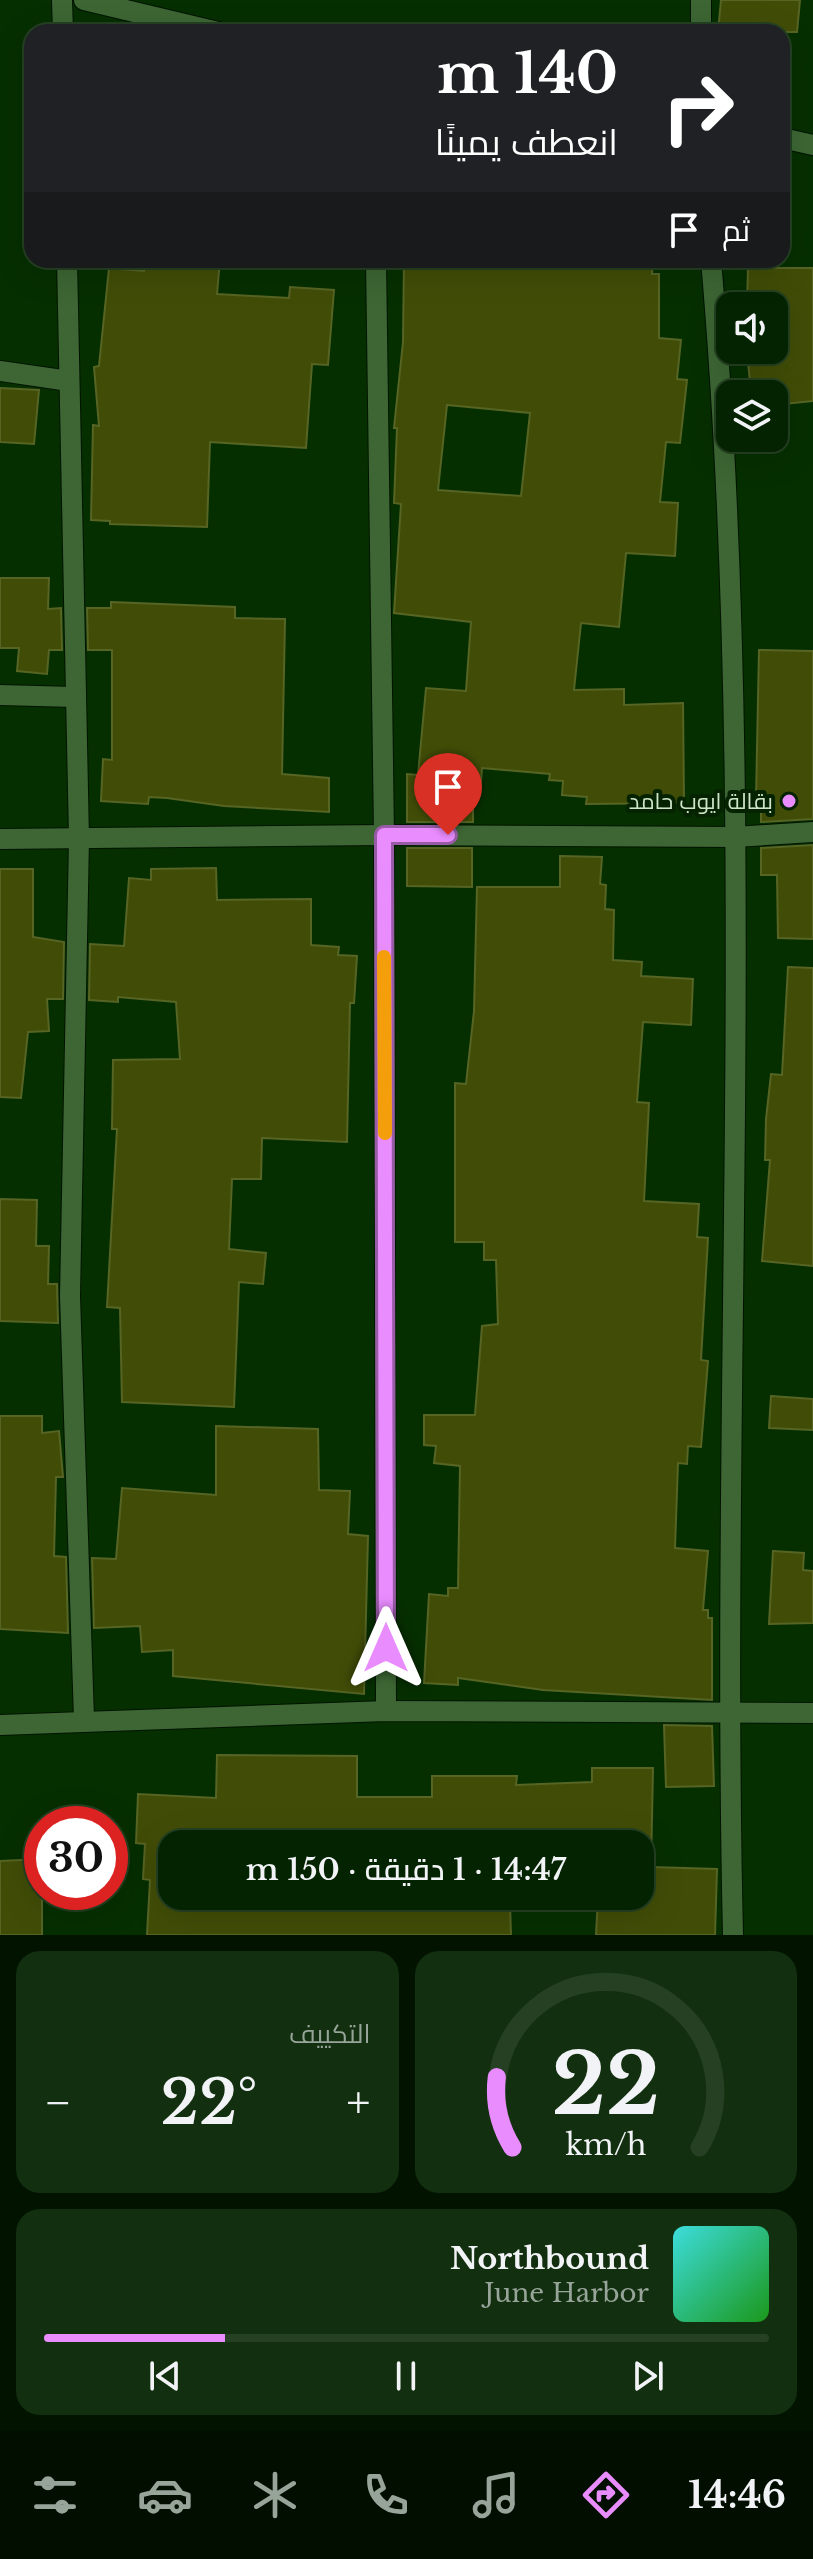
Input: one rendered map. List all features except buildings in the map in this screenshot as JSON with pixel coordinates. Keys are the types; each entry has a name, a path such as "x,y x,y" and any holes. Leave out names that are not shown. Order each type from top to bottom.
{"street":[{"path":"62,0 63,24"},
{"path":"84,0 184,24"},
{"path":"701,0 701,24"},
{"path":"790,140 813,145"},
{"path":"67,268 79,839 70,1296 84,1719"},
{"path":"376,268 384,835 386,1711"},
{"path":"712,268 725,426 735,837 728,1712 733,1935"},
{"path":"0,371 69,381"},
{"path":"0,695 75,697"},
{"path":"0,839 384,835 735,837 813,832"},
{"path":"0,1725 84,1719 386,1711 813,1713"}],"slow traffic":[{"path":"384,957 385,1133"}],"place":[{"name":"بقالة ايوب حامد","path":"789,801"}],"route":[{"path":"386,1648 384,835 448,835"}]}
